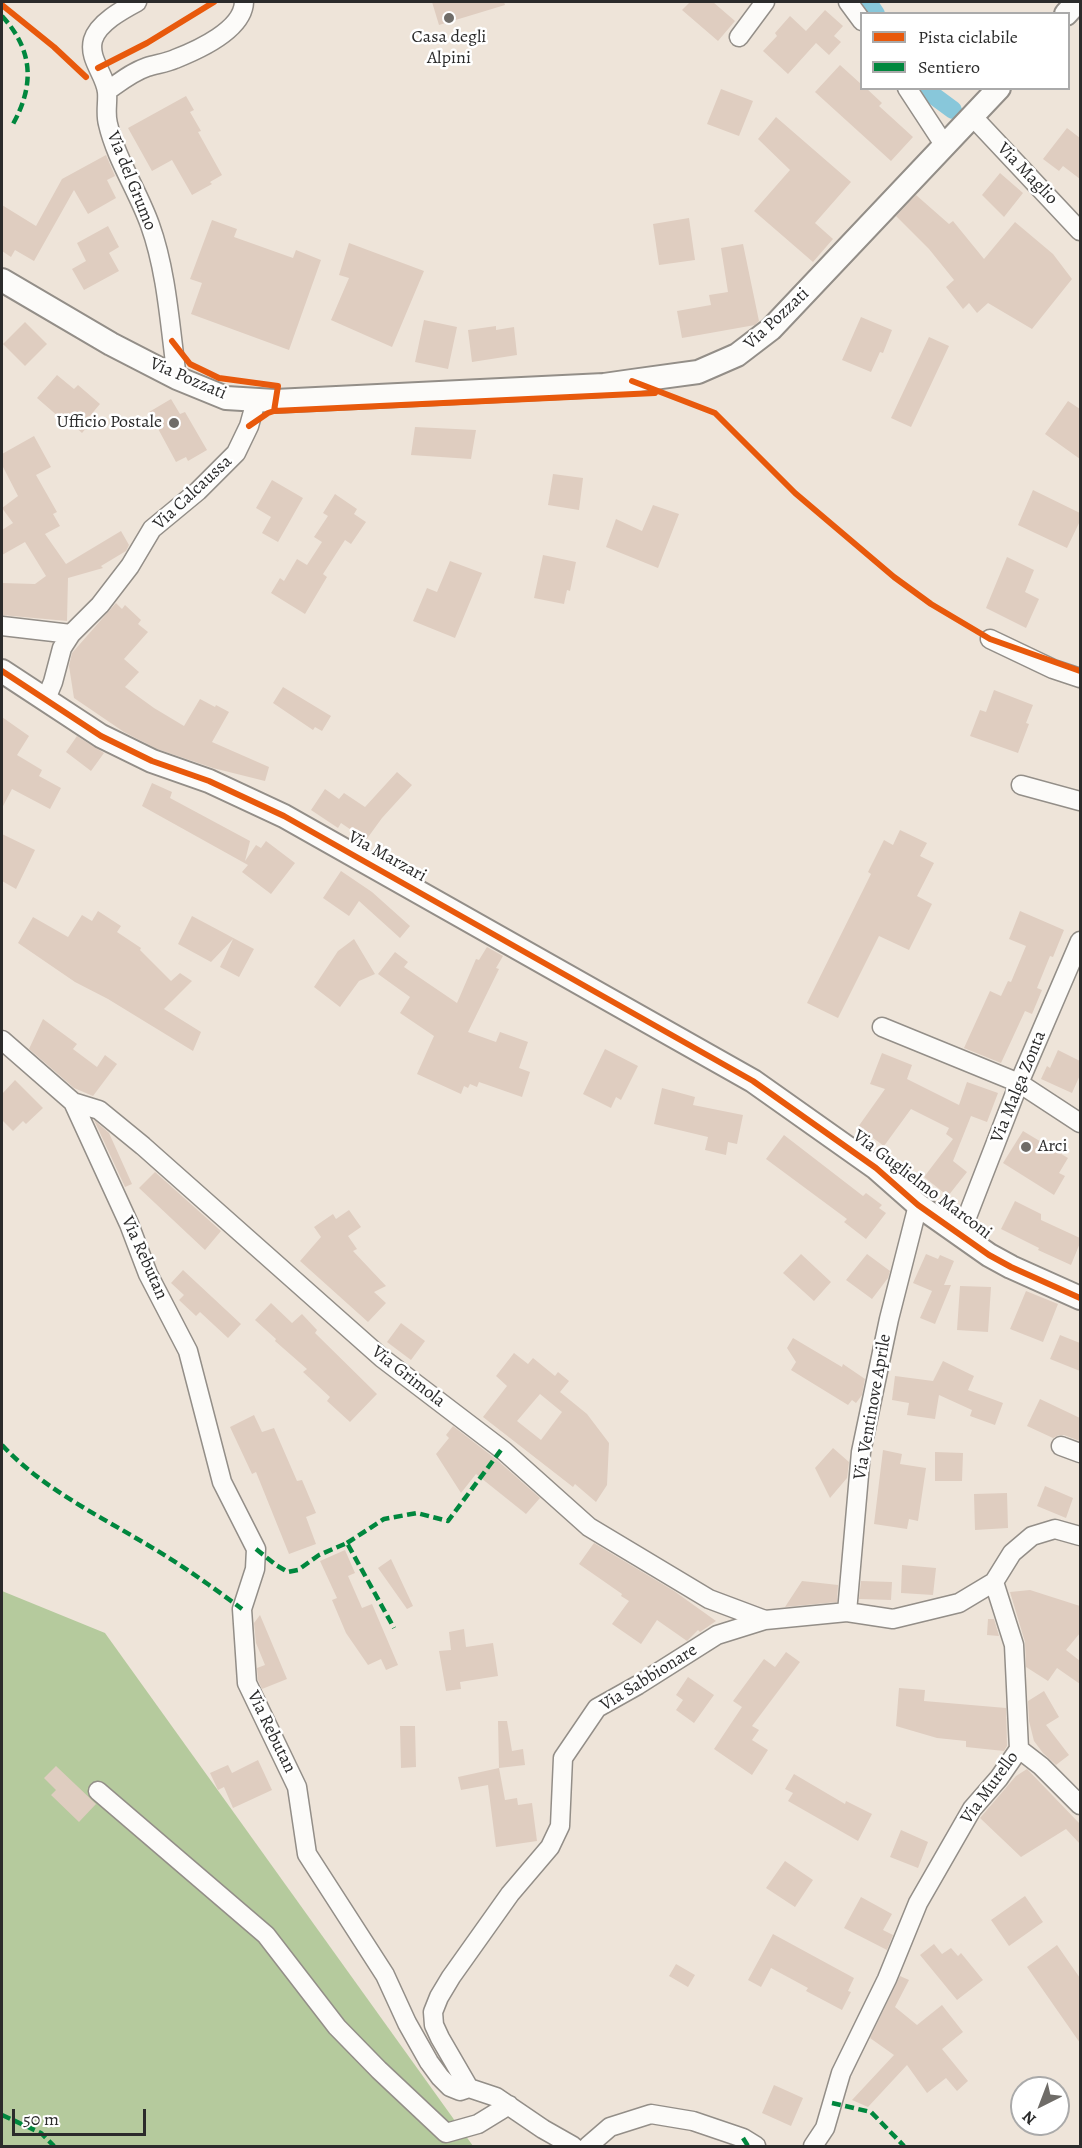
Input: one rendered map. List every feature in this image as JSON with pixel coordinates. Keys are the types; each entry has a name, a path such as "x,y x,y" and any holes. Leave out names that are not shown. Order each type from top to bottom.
{"street":[{"name":"Via del Grumo","path":"136,2 109,18 93,39 92,52 107,91 105,106 108,124 128,178 150,225 164,285 177,378"},
{"path":"107,91 147,67 173,60 225,33 236,21 244,2"},
{"path":"739,37 765,2"},
{"path":"848,2 860,20"},
{"path":"908,90 945,146"},
{"name":"Via Pozzati","path":"2,280 111,344 177,378 226,398 256,401 604,385 698,372 737,355 771,329 997,90"},
{"name":"Via Maglio","path":"973,117 1080,231"},
{"name":"Via Calcaussa","path":"72,634 100,605 130,566 152,529 198,491 236,453 249,426 256,401"},
{"path":"2,626 72,634 62,648 46,699"},
{"path":"990,639 1053,669 1080,678"},
{"name":"Via Marzari","path":"2,671 101,736 152,761 209,781 284,816 753,1081"},
{"path":"1021,785 1080,801"},
{"name":"Via Malga Zonta","path":"960,1235 1019,1083 1080,941"},
{"path":"882,1027 1019,1083 1080,1123"},
{"path":"2,1040 73,1102"},
{"name":"Via Guglielmo Marconi","path":"753,1081 876,1168 918,1205 960,1235 1011,1268 1080,1298"},
{"name":"Via Grimola","path":"73,1102 99,1110 143,1146 382,1358 504,1451 589,1527 709,1599 765,1620"},
{"name":"Via Rebutan","path":"73,1102 129,1224 148,1274 188,1351 222,1482 256,1548 255,1569 242,1609 247,1683 274,1735 297,1787 307,1854 385,1975 407,2023 440,2077 450,2087 460,2091 469,2088"},
{"name":"Via Ventinove Aprile","path":"848,1612 861,1452 889,1319 918,1205"},
{"path":"1061,1446 1080,1453"},
{"path":"994,1582 1012,1553 1032,1536 1055,1529 1080,1536"},
{"name":"Via Sabbionare","path":"469,2088 434,2025 434,2012 439,1996 510,1894 550,1847 560,1826 563,1758 597,1708 717,1635 765,1620 848,1612 893,1619 958,1604 994,1582"},
{"name":"Via Murello","path":"813,2146 825,2128 841,2073 887,1979 918,1903 972,1809 999,1778 1019,1749 1014,1645 994,1582"},
{"path":"1019,1749 1048,1773 1080,1805"},
{"path":"98,1791 266,1935 337,2027 446,2133 478,2124 509,2105"},
{"path":"469,2088 496,2097 573,2146"},
{"path":"588,2146 610,2127 651,2115 693,2121 743,2138 756,2146"}],"green space":[{"path":"2,1591 105,1633 473,2146 2,2146"}],"building":[{"name":"Casa degli Alpini","path":"432,2 504,2 505,5 439,25"},
{"path":"690,2 713,2 735,21 718,41 682,10"},
{"path":"825,10 843,26 834,36 841,42 829,55 816,43 788,74 763,51 777,36 775,33 790,16 806,31"},
{"path":"840,65 860,83 860,90 868,90 882,103 879,106 913,137 891,161 815,92"},
{"path":"721,89 753,101 739,136 707,124"},
{"path":"186,96 194,110 190,112 201,131 198,132 222,175 210,182 212,184 192,195 172,160 152,171 128,128"},
{"path":"776,117 851,182 815,223 833,239 813,262 754,211 790,170 758,139"},
{"path":"1067,128 1080,138 1080,179 1063,166 1059,171 1043,159"},
{"path":"106,155 115,176 107,180 116,198 88,214 74,190 34,261 15,250 11,257 2,251 2,205 36,226 62,179"},
{"path":"1000,173 1023,193 1004,217 982,195"},
{"path":"916,195 949,224 953,221 984,259 1015,222 1053,254 1072,279 1032,329 988,303 977,313 969,303 963,309 946,287 954,280 929,249 896,216"},
{"path":"689,218 695,260 659,265 653,224"},
{"path":"212,220 237,229 234,237 293,258 296,250 321,260 289,350 191,314 202,283 190,279"},
{"path":"108,226 119,247 109,253 119,271 84,290 72,269 86,261 77,243"},
{"path":"349,243 424,271 392,347 331,320 349,278 339,275"},
{"path":"743,244 759,321 755,325 682,338 677,311 711,305 709,295 728,292 721,248"},
{"path":"861,317 892,330 883,353 880,352 871,372 842,360"},
{"path":"424,320 457,327 448,369 415,362"},
{"path":"25,322 47,344 25,366 3,344"},
{"path":"496,326 496,330 514,327 517,355 472,362 468,330"},
{"path":"929,337 949,346 911,427 891,418"},
{"path":"57,375 74,389 78,385 100,404 89,417 93,420 82,433 69,421 67,424 37,398"},
{"name":"Ufficio Postale","path":"171,399 180,414 185,412 207,450 188,461 186,457 176,462 149,412"},
{"path":"1068,401 1080,409 1080,459 1045,434"},
{"path":"415,427 476,430 471,459 411,455"},
{"path":"34,436 51,467 36,475 57,512 53,514 60,526 45,534 66,564 121,531 129,545 126,551 101,566 103,568 68,578 67,621 2,615 2,583 35,584 46,576 25,542 2,555 2,530 13,523 2,508 18,496 2,465 2,454"},
{"path":"553,474 583,478 579,510 548,505"},
{"path":"272,480 303,498 278,542 262,533 271,517 256,508"},
{"path":"1033,490 1080,513 1080,521 1067,548 1018,525"},
{"path":"335,494 357,509 354,514 366,522 351,544 345,540 323,574 327,577 305,614 271,593 280,578 284,581 297,559 307,565 322,542 314,537 328,516 323,513"},
{"path":"653,505 679,514 658,568 606,547 616,519 642,531"},
{"path":"543,555 576,562 570,591 567,590 564,604 534,598"},
{"path":"1007,557 1034,570 1025,592 1039,599 1026,628 986,608"},
{"path":"450,561 482,573 455,638 413,621 427,588 437,592"},
{"path":"116,603 122,609 125,605 141,620 138,624 148,632 124,659 139,672 125,687 184,726 200,699 229,712 212,742 269,767 265,781 213,768 157,749 124,732 74,698 69,666 72,653"},
{"path":"283,687 331,716 322,731 315,727 313,730 273,703"},
{"path":"994,690 1033,705 1026,723 1029,724 1018,753 970,736 980,710 986,712"},
{"path":"2,717 29,736 17,755 42,770 39,776 61,788 50,809 12,789 2,808"},
{"path":"77,736 104,753 91,771 66,752"},
{"path":"397,772 412,785 382,818 366,840 341,823 338,828 311,810 325,789 339,799 344,793 365,807"},
{"path":"152,783 172,792 170,798 250,841 245,861 256,845 261,848 266,841 295,863 271,894 242,872 248,865 142,806"},
{"path":"900,830 927,843 920,856 934,863 917,896 932,904 909,950 879,936 838,1018 807,1003 871,874 868,872 884,840 893,845"},
{"path":"2,834 35,850 16,889 2,881"},
{"path":"341,871 372,892 410,926 400,938 359,901 349,916 323,898"},
{"path":"98,911 121,926 117,932 141,948 140,950 171,981 180,973 192,981 164,1009 201,1032 193,1051 108,999 75,982 18,943 33,917 68,937 82,915 92,921"},
{"path":"1020,911 1064,930 1037,988 1042,990 1032,1014 1025,1011 1001,1063 964,1048 990,991 1001,996 1008,981 1011,982 1026,946 1009,939"},
{"path":"192,916 254,949 239,977 220,967 233,939 211,962 178,944"},
{"path":"354,939 375,974 359,981 340,1007 314,987 338,951"},
{"path":"487,947 503,956 496,968 499,969 468,1032 496,1042 500,1032 528,1042 519,1068 530,1072 522,1097 479,1082 477,1087 470,1084 468,1088 464,1086 461,1094 417,1074 434,1036 400,1013 410,997 378,974 395,952 408,962 404,967 457,1003 476,959 479,960"},
{"path":"43,1019 77,1044 73,1049 97,1067 105,1055 117,1064 93,1096 74,1088 29,1049"},
{"path":"605,1049 638,1066 621,1100 616,1097 611,1108 583,1094"},
{"path":"1058,1050 1080,1061 1080,1075 1072,1093 1041,1079 1047,1066 1050,1068"},
{"path":"882,1053 912,1065 907,1079 959,1105 967,1082 998,1093 987,1122 971,1116 953,1161 967,1172 948,1196 924,1177 953,1139 946,1134 949,1128 911,1109 884,1146 858,1127 885,1089 870,1084"},
{"path":"15,1080 43,1108 26,1124 23,1121 13,1131 2,1120 2,1094"},
{"path":"662,1088 695,1097 693,1105 743,1115 737,1144 728,1142 726,1155 705,1150 708,1137 654,1124"},
{"path":"94,1120 109,1133 132,1184 125,1187"},
{"path":"1023,1131 1068,1158 1059,1173 1065,1176 1054,1195 1003,1163"},
{"path":"784,1135 863,1196 866,1193 882,1205 879,1208 886,1213 866,1239 844,1222 847,1219 766,1159"},
{"path":"155,1172 221,1231 205,1250 139,1188"},
{"path":"1015,1201 1041,1214 1041,1220 1080,1238 1071,1265 1001,1229"},
{"path":"349,1210 361,1227 348,1236 357,1249 353,1251 386,1286 374,1292 386,1303 368,1322 300,1261 321,1237 314,1227 333,1214 336,1219"},
{"path":"801,1254 831,1282 814,1301 783,1273"},
{"path":"867,1254 890,1271 888,1278 872,1299 846,1280"},
{"path":"926,1254 938,1259 940,1255 954,1261 944,1285 951,1285 935,1324 920,1318 932,1291 913,1283"},
{"path":"183,1270 241,1324 228,1338 200,1312 196,1316 179,1300 184,1295 171,1283"},
{"path":"960,1286 991,1287 988,1332 957,1330"},
{"path":"1026,1291 1058,1304 1043,1342 1010,1329"},
{"path":"271,1303 292,1323 302,1314 317,1330 315,1333 377,1394 350,1422 327,1401 330,1397 303,1372 307,1369 255,1320"},
{"path":"401,1323 425,1341 411,1360 387,1342"},
{"path":"1060,1335 1080,1343 1080,1371 1050,1359"},
{"path":"793,1338 842,1367 843,1364 865,1379 862,1395 856,1403 852,1400 848,1405 791,1370 796,1362 787,1348"},
{"path":"514,1353 528,1364 533,1358 555,1376 558,1372 569,1381 560,1392 587,1414 609,1443 607,1485 596,1502 575,1484 573,1487 483,1417 507,1386 496,1376","holes":["540,1394 562,1412 541,1440 517,1421"]},
{"path":"943,1361 974,1376 968,1390 1003,1403 995,1425 970,1416 972,1410 939,1395 935,1419 907,1415 909,1403 892,1400 895,1376 933,1381"},
{"path":"1040,1399 1080,1418 1080,1441 1064,1435 1053,1438 1027,1426"},
{"path":"254,1415 262,1432 274,1428 297,1481 302,1480 316,1513 306,1517 316,1544 289,1554 256,1472 252,1474 230,1427"},
{"path":"453,1426 497,1460 540,1498 526,1514 476,1474 461,1493 436,1454 449,1438 446,1435"},
{"path":"833,1448 849,1462 847,1478 830,1498 815,1468"},
{"path":"883,1450 902,1454 900,1464 926,1468 918,1521 909,1519 907,1529 874,1524"},
{"path":"935,1452 963,1453 962,1481 935,1481"},
{"path":"1045,1486 1073,1498 1066,1518 1037,1506"},
{"path":"1007,1493 1008,1528 975,1530 974,1494"},
{"path":"594,1543 674,1591 716,1621 700,1632 698,1630 687,1641 657,1620 641,1644 612,1624 629,1601 579,1564"},
{"path":"345,1550 355,1573 348,1576 362,1608 372,1604 398,1665 386,1670 381,1659 368,1665 346,1633 332,1600 337,1598 320,1561"},
{"path":"391,1559 413,1606 407,1609 378,1568"},
{"path":"902,1565 936,1568 933,1595 901,1593"},
{"path":"802,1581 838,1585 837,1602 785,1607"},
{"path":"861,1581 892,1582 891,1600 859,1599"},
{"path":"1030,1590 1080,1606 1080,1633 1066,1650 1080,1661 1080,1684 1057,1668 1048,1681 1026,1667 1025,1642 1010,1592"},
{"path":"260,1615 287,1679 262,1689 258,1680 257,1668 265,1665 256,1643 254,1623"},
{"path":"988,1619 994,1619 999,1636 987,1635"},
{"path":"464,1629 466,1647 493,1643 498,1676 460,1682 461,1689 446,1691 439,1651 451,1650 449,1632"},
{"path":"786,1652 800,1662 752,1726 759,1730 752,1740 768,1750 752,1775 714,1749 742,1707 733,1701 764,1659 775,1667"},
{"path":"688,1677 714,1695 694,1723 676,1710 683,1700 676,1695"},
{"path":"899,1688 925,1690 924,1701 1006,1708 1007,1746 1004,1751 966,1747 966,1741 937,1738 896,1726"},
{"path":"1044,1691 1059,1717 1046,1725 1069,1755 1056,1765 1034,1741 1029,1721 1028,1701"},
{"path":"498,1721 507,1721 512,1751 523,1749 525,1765 499,1768"},
{"path":"400,1726 415,1726 416,1767 401,1768"},
{"path":"258,1760 272,1790 233,1808 224,1787 218,1790 210,1773 228,1765 232,1773"},
{"path":"56,1766 96,1804 79,1822 51,1795 56,1790 44,1778"},
{"path":"499,1768 505,1800 517,1798 518,1805 532,1803 537,1841 496,1847 488,1785 461,1790 458,1777"},
{"path":"1027,1769 1080,1824 1080,1844 1066,1829 1021,1857 980,1818 1016,1776"},
{"path":"794,1774 845,1804 846,1801 872,1814 858,1841 788,1801 793,1793 785,1789"},
{"path":"901,1830 928,1842 918,1868 890,1857"},
{"path":"785,1861 813,1880 795,1907 766,1888"},
{"path":"1025,1896 1043,1922 1009,1946 991,1920"},
{"path":"861,1897 892,1914 883,1930 893,1935 887,1950 844,1928"},
{"path":"773,1934 854,1978 848,1991 851,1992 842,2010 806,1991 808,1988 771,1968 761,1987 748,1980"},
{"path":"934,1944 942,1954 951,1948 958,1956 961,1953 983,1980 957,2000 920,1955"},
{"path":"1057,1945 1080,1978 1080,2043 1027,1967"},
{"path":"676,1964 695,1975 688,1987 669,1976"},
{"path":"900,1976 909,1980 895,2007 917,2025 942,2005 963,2032 942,2049 968,2081 957,2091 946,2078 927,2093 907,2065 868,2107 852,2100 894,2055 870,2038"},
{"path":"774,2085 803,2098 791,2126 762,2113"}],"waterway":[{"path":"868,2 875,12"},
{"path":"930,90 953,110"}],"marked path":[{"path":"2,16 20,42 27,68 25,95 13,124"},
{"path":"2,1445 52,1487 171,1559 242,1609"},
{"path":"347,1543 384,1519 417,1513 448,1521 501,1450"},
{"path":"256,1549 288,1572 298,1570 319,1555 347,1543 394,1628"},
{"path":"832,2103 871,2112 904,2146"},
{"path":"2,2115 41,2133 54,2146"},
{"path":"743,2138 748,2146"}],"cycle path":[{"path":"98,68 147,43 214,2"},
{"path":"2,5 54,47 86,77"},
{"path":"172,341 190,364 219,378 278,386 274,411 249,426"},
{"path":"632,381 715,413 795,493 894,577 931,604 990,639 1080,671"},
{"path":"274,411 655,393"},
{"path":"2,671 101,736 152,761 209,781 284,816 753,1081 876,1168 918,1205 989,1255 1080,1298"}],"place":[{"name":"Casa degli Alpini","path":"449,18"},
{"name":"Ufficio Postale","path":"174,423"},
{"name":"Arci","path":"1026,1147"}]}
